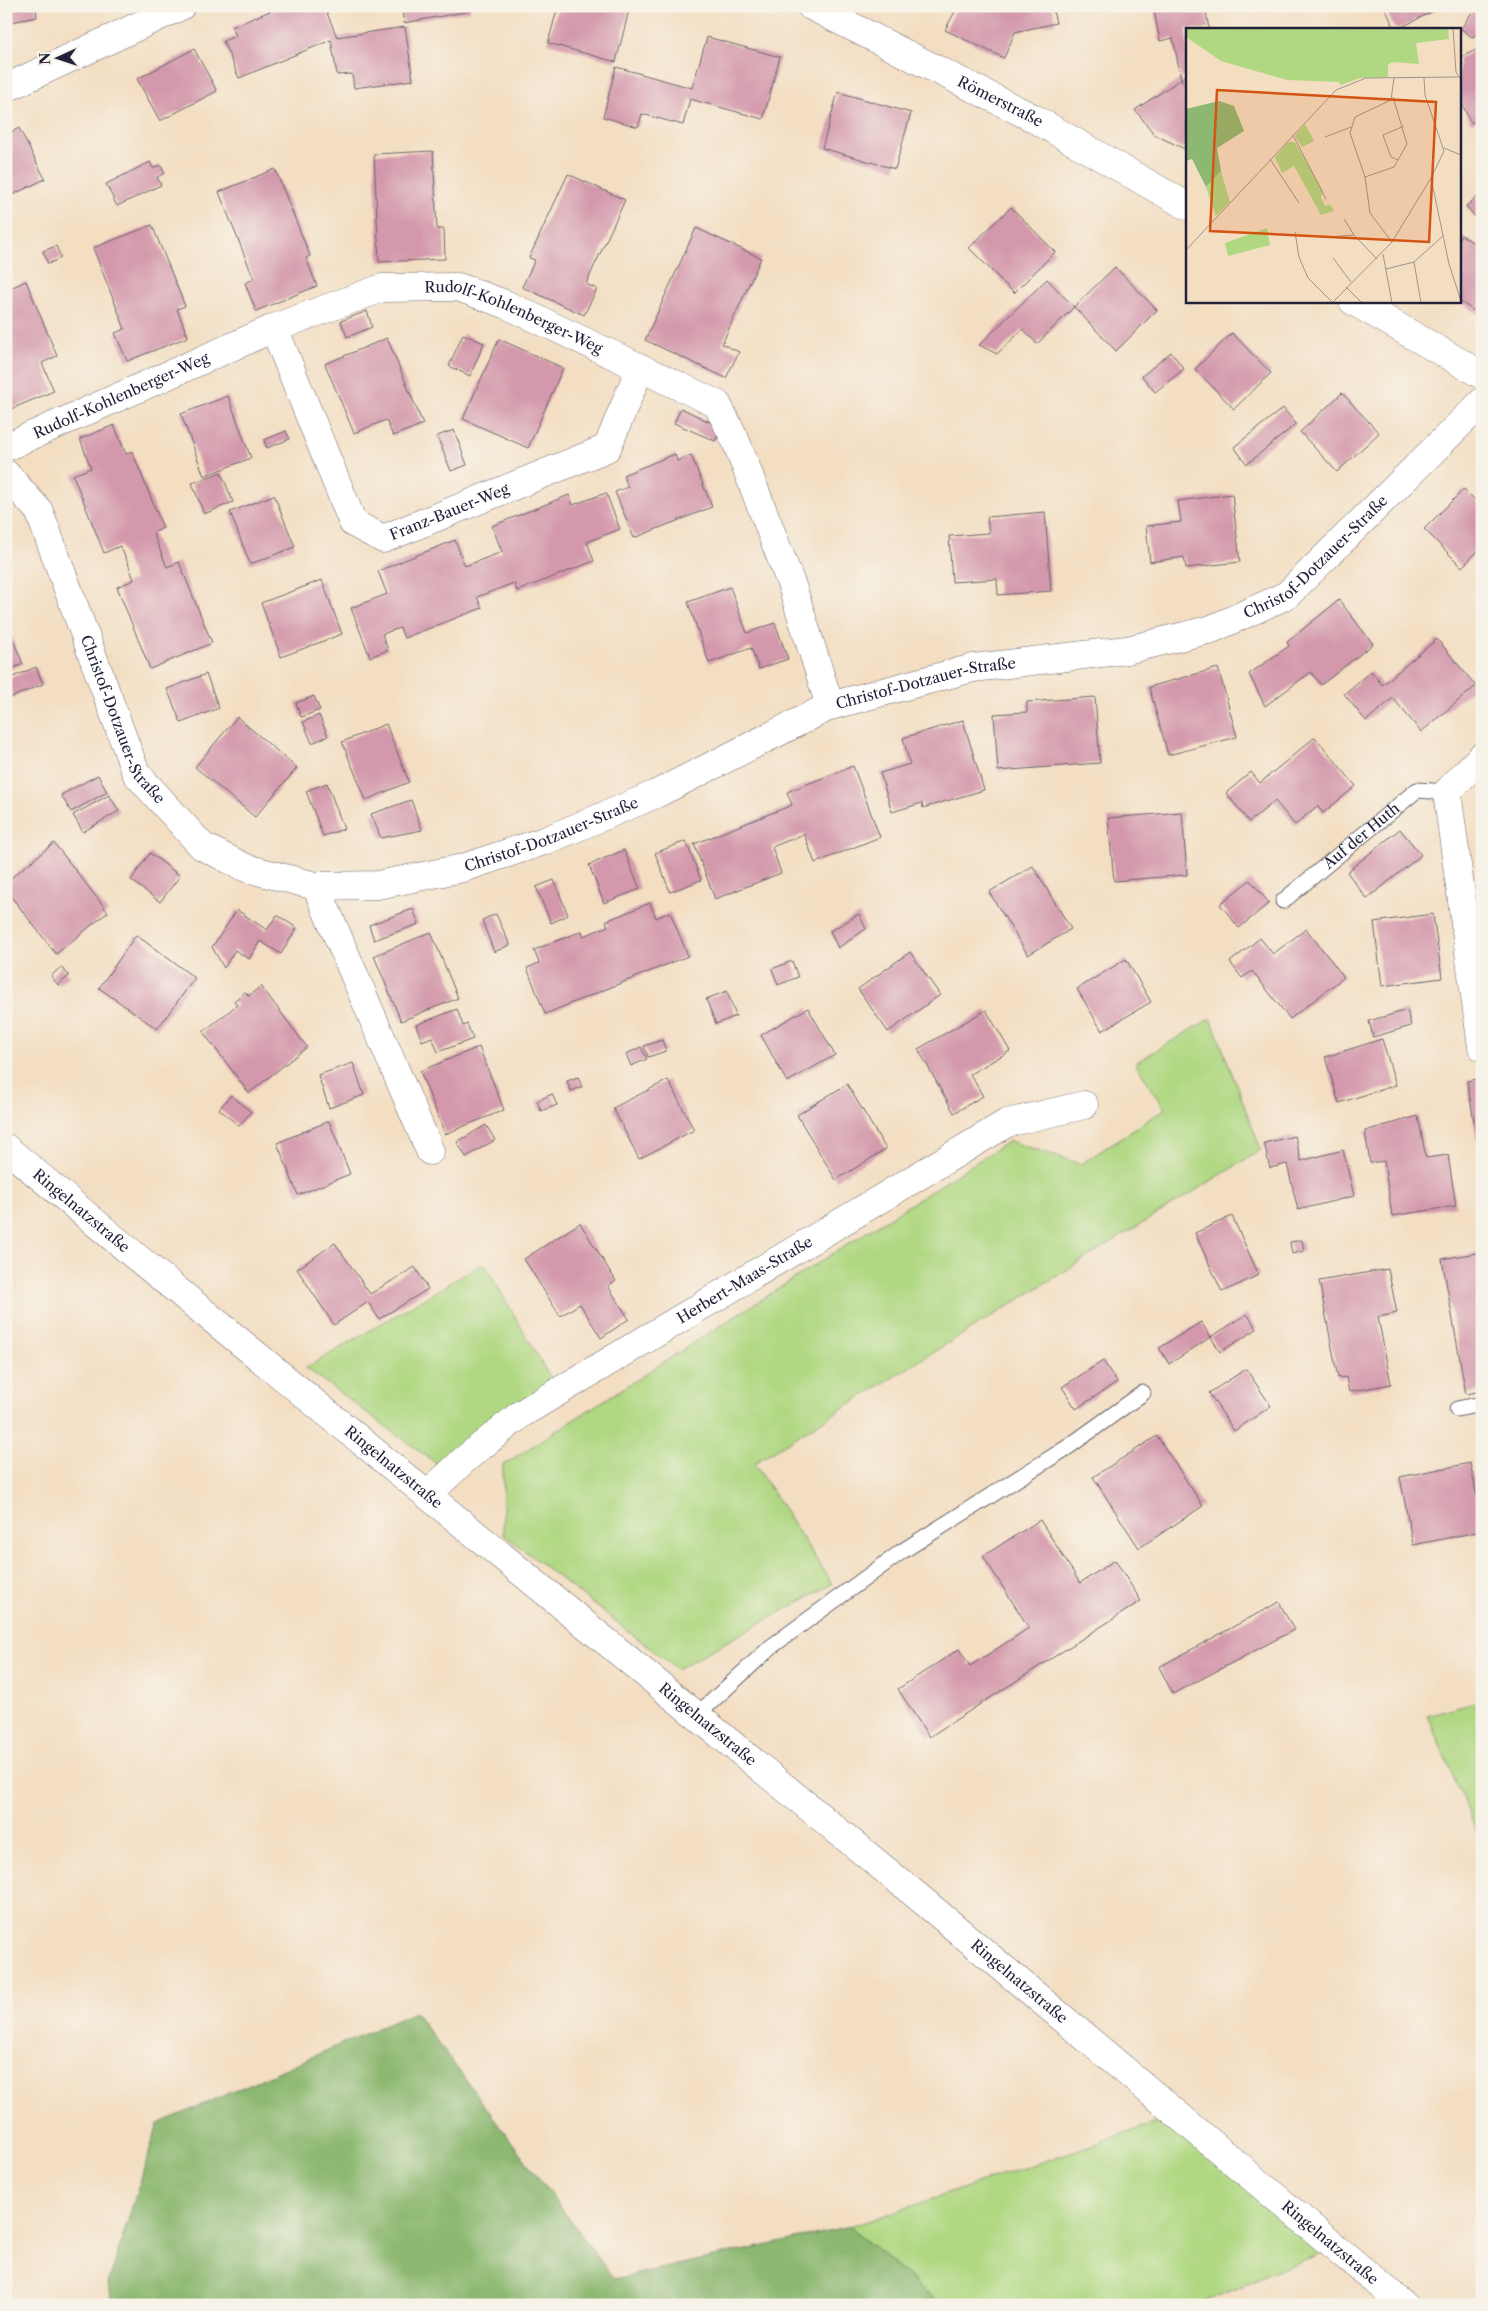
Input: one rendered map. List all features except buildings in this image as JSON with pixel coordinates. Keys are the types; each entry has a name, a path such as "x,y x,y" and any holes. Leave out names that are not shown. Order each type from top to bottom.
{"street":[{"path":"6,88 181,6"},
{"name":"Römerstraße","path":"811,6 1033,118 1186,205"},
{"name":"Rudolf-Kohlenberger-Weg","path":"6,447 274,328 382,288 458,287 504,304 717,404 735,438 792,586 830,706"},
{"path":"1355,302 1482,375"},
{"name":"Franz-Bauer-Weg","path":"274,328 353,523 383,539 607,448 640,368"},
{"name":"Christof-Dotzauer-Straße","path":"6,474 39,511 136,773 202,846 246,868 316,886 378,885 454,870 547,840 656,794 830,706 973,668 1137,648 1212,629 1287,596 1482,402"},
{"path":"1482,756 1447,792 1482,1047"},
{"path":"316,886 430,1151"},
{"name":"Herbert-Maas-Straße","path":"427,1496 464,1460 521,1414 1006,1123 1084,1105"},
{"name":"Ringelnatzstraße","path":"6,1148 427,1496 698,1715 982,1950 1404,2305"}],"lane":[{"name":"Auf der Huth","path":"1283,901 1416,790 1447,792"},
{"path":"698,1715 772,1646 901,1552 1068,1447 1143,1393"},
{"path":"1457,1409 1482,1404"}],"green space":[{"path":"1211,1018 1261,1150 754,1463 832,1584 677,1669 503,1534 503,1465 1009,1141 1081,1164 1165,1109 1135,1063"},
{"path":"484,1263 555,1386 437,1464 306,1368"},
{"path":"1482,1700 1482,1844 1427,1715"},
{"path":"415,2012 614,2279 850,2227 942,2305 114,2305 108,2284 158,2124"},
{"path":"1174,2117 1322,2252 1197,2305 942,2305 850,2227"}]}
